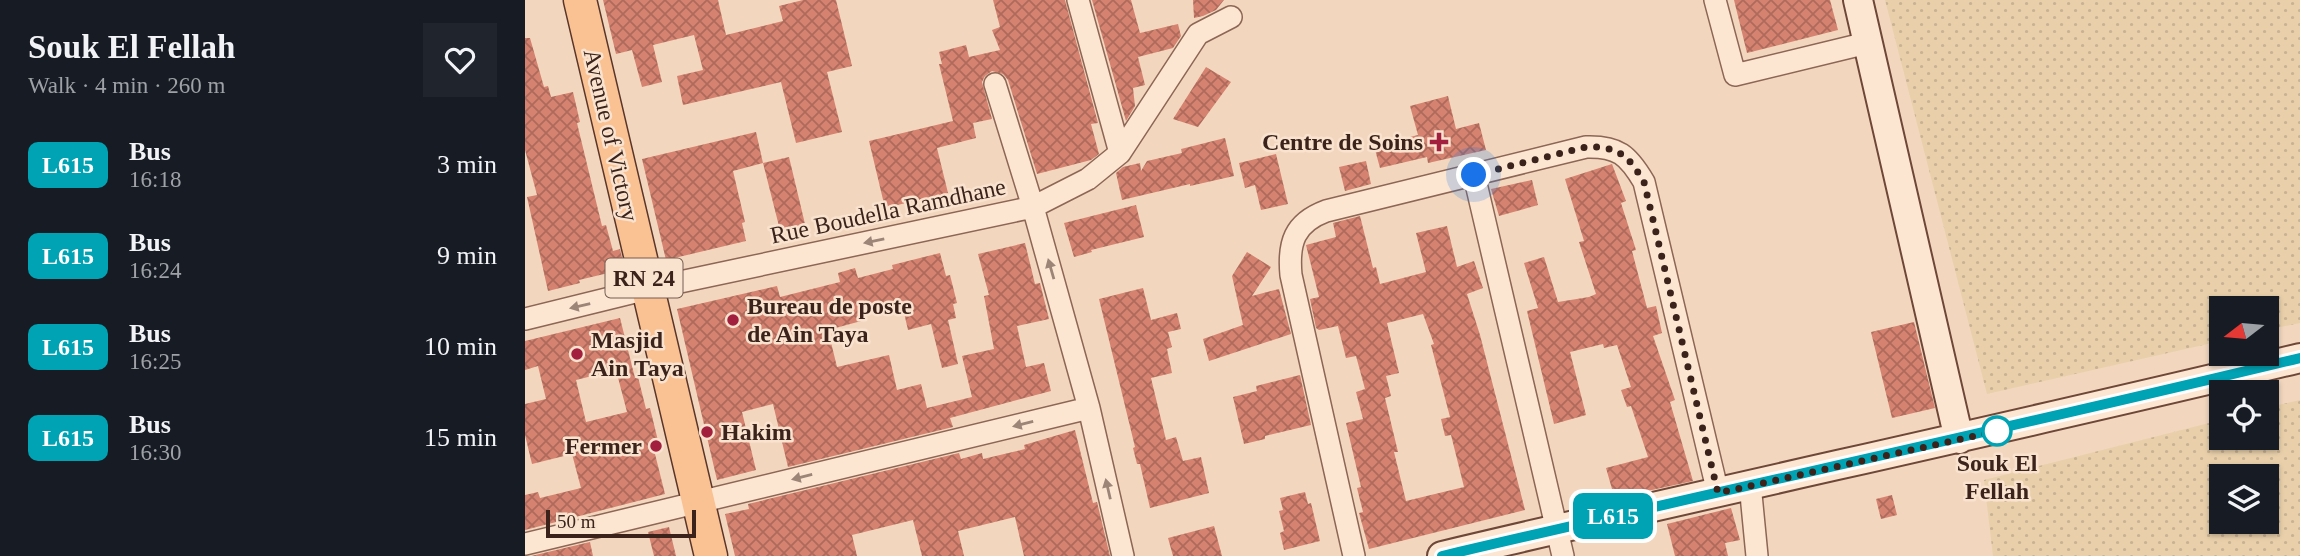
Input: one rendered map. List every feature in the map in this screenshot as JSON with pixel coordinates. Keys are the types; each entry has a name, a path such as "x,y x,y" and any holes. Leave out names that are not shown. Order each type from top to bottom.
{"main road":[{"name":"Avenue of Victory","path":"580,0 711,556"},
{"path":"1858,0 1959,439"},
{"path":"1442,556 1750,484 1959,439 2300,358"}],"street":[{"path":"1078,0 1120,153"},
{"path":"1715,0 1735,75 1867,43"},
{"path":"995,84 1033,207 1088,179 1120,153 1198,34 1231,17"},
{"path":"1354,556 1291,275 1293,241 1301,226 1313,216 1326,211 1586,147 1604,146 1616,150 1627,157 1644,182 1718,493"},
{"path":"1474,175 1563,556"},
{"name":"Rue Boudella Ramdhane","path":"525,319 647,289 1033,207 1089,408 1123,556"},
{"path":"525,544 1089,408"},
{"path":"1750,484 1757,556"}],"shaded area":[{"path":"1885,0 2300,0 2300,323 2279,327 2279,296 2209,296 2209,344 1987,394"},
{"path":"2300,400 2300,556 1993,556 1984,480 2209,423 2209,450 2279,450 2279,405"}],"building":[{"path":"603,0 718,0 726,35 783,21 779,6 803,0 836,0 852,66 827,72 842,132 796,143 781,82 683,105 677,76 703,70 694,35 653,45 662,82 642,87 632,50 616,54"},
{"path":"993,0 1065,0 1098,123 1091,124 1099,154 1091,160 1037,174 1008,80 1003,74 992,71 982,82 992,119 973,123 976,138 937,148 948,193 885,208 869,141 953,121 939,64 942,64 939,52 966,45 969,57 1000,50 992,30 1000,27"},
{"path":"1092,0 1131,0 1140,33 1178,24 1181,36 1173,48 1138,57 1145,85 1133,88 1135,106 1126,121"},
{"path":"1193,0 1224,0 1216,10 1194,18"},
{"path":"1734,0 1830,0 1838,30 1747,53"},
{"path":"525,38 530,38 544,87 548,86 551,97 573,92 580,122 577,123 602,226 606,225 613,251 620,249 625,269 548,291 527,197 537,195 525,150"},
{"path":"1206,67 1231,82 1198,127 1173,119"},
{"path":"1448,96 1456,129 1479,123 1486,150 1428,163 1427,157 1380,168 1374,146 1418,135 1410,106"},
{"path":"756,132 763,163 733,171 745,222 742,223 746,241 666,260 642,159"},
{"path":"1225,138 1234,176 1122,200 1116,173 1123,167 1140,163 1141,171 1147,161 1182,153 1181,149"},
{"path":"1276,154 1288,204 1261,210 1255,185 1245,188 1239,163"},
{"path":"789,157 805,224 780,230 763,163"},
{"path":"1366,161 1371,184 1345,191 1339,167"},
{"path":"1612,164 1626,201 1621,203 1636,250 1632,251 1647,308 1656,306 1662,333 1653,336 1675,400 1670,402 1693,481 1614,496 1606,468 1648,457 1631,406 1627,407 1621,390 1631,387 1617,345 1604,348 1603,344 1570,352 1586,415 1554,424 1527,311 1538,308 1524,263 1544,257 1558,302 1596,294 1579,242 1584,241 1565,179"},
{"path":"1532,180 1538,205 1499,216 1491,189"},
{"path":"1136,205 1144,237 1074,257 1064,223"},
{"path":"1360,216 1373,268 1376,267 1380,284 1426,272 1416,233 1447,226 1457,267 1474,261 1483,288 1467,294 1525,510 1369,549 1359,513 1363,512 1357,488 1361,487 1346,423 1363,419 1356,392 1365,389 1356,356 1346,358 1338,326 1319,330 1316,328 1310,299 1319,297 1306,245 1336,237 1333,223","holes":["1423,314 1434,344 1431,345 1450,417 1441,419 1445,436 1451,435 1464,487 1406,501 1385,398 1391,396 1386,376 1399,373 1387,323"]},
{"path":"1025,243 1035,284 1040,283 1049,319 1017,326 1026,367 1044,363 1051,391 950,418 953,427 788,467 773,404 742,412 756,470 717,480 677,309 777,286 780,297 840,282 838,273 855,268 858,278 893,269 892,265 940,253 946,276 950,275 957,303 953,304 956,318 948,320 958,364 942,368 931,324 908,330 901,300 863,309 865,320 828,330 837,367 889,355 897,390 921,384 927,408 972,397 962,356 994,349 984,296 989,295 978,254"},
{"path":"1247,252 1271,267 1252,296 1279,289 1291,334 1209,361 1203,339 1243,325 1232,276"},
{"path":"1143,288 1151,320 1177,313 1181,329 1168,332 1172,347 1167,349 1172,373 1151,378 1166,440 1176,437 1183,461 1201,457 1209,493 1150,508 1140,464 1137,464 1133,448 1135,447 1099,299"},
{"path":"620,318 635,378 638,377 646,409 650,408 660,449 654,450 665,494 525,530 525,495 538,492 540,498 581,488 572,454 532,464 525,435 525,404 546,399 538,366 525,370 525,341","holes":["616,370 627,412 586,422 576,380"]},
{"path":"1914,322 1935,408 1892,418 1871,332"},
{"path":"1300,375 1311,425 1244,444 1233,397 1257,391 1256,386"},
{"path":"1075,430 1093,503 1097,502 1110,556 1024,556 1015,517 958,531 964,556 922,556 913,520 852,535 857,556 735,556 725,514 749,509 748,504 959,453 961,459 982,453 983,459 1025,449 1024,445"},
{"path":"1305,492 1308,504 1311,503 1320,541 1284,550 1280,533 1284,531 1279,511 1283,510 1280,498"},
{"path":"1892,495 1897,515 1881,519 1876,499"},
{"path":"1731,508 1740,540 1725,543 1728,556 1675,556 1667,524"},
{"path":"1214,526 1222,556 1173,556 1168,538"},
{"path":"669,527 676,556 654,556 648,532"},
{"path":"590,542 593,556 531,556"}],"bus line":[{"name":"L615","path":"1442,556 1750,484 2048,419 2300,358"}],"place":[{"name":"Centre de Soins","path":"1439,142"},
{"name":"Bureau de poste de Ain Taya","path":"733,320"},
{"name":"Masjid Ain Taya","path":"577,354"},
{"name":"Souk El Fellah","path":"1997,431"},
{"name":"Hakim","path":"707,432"},
{"name":"Fermer","path":"656,446"}],"route":[{"path":"1474,175 1586,147 1604,146 1627,157 1636,168 1644,182 1718,493 1997,431"}]}
